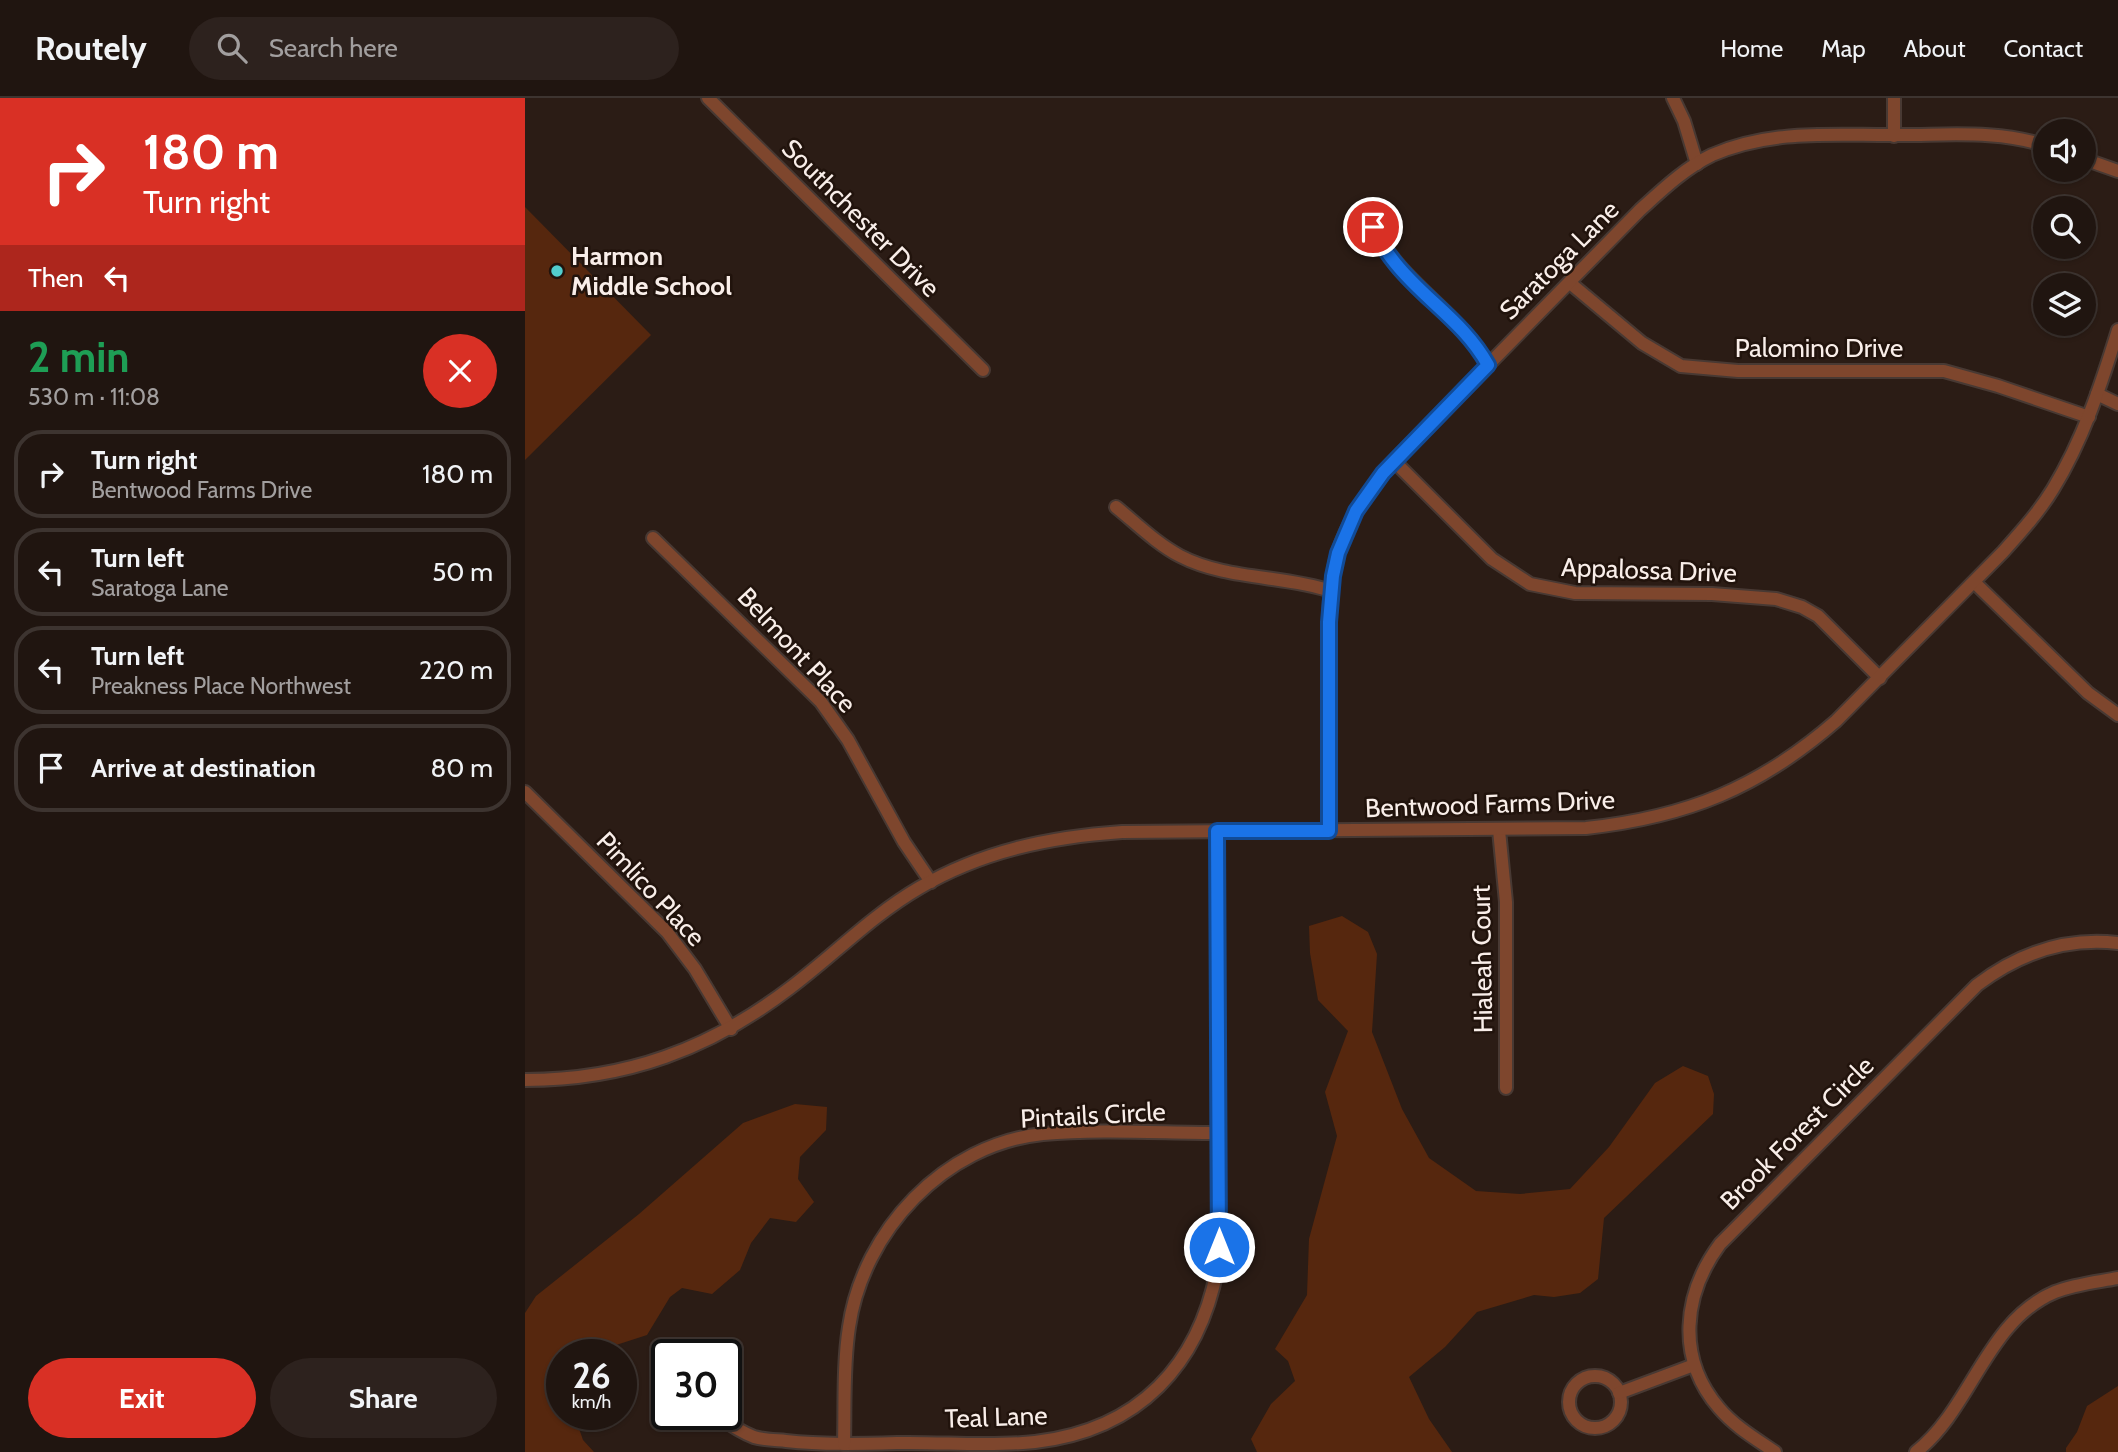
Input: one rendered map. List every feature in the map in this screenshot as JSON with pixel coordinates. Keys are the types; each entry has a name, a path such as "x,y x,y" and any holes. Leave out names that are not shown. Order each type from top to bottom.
{"street":[{"name":"Southchester Drive","path":"708,98 983,370"},
{"path":"1673,98 1684,121 1697,164"},
{"path":"1894,98 1894,135"},
{"name":"Saratoga Lane","path":"1329,831 1331,591 1338,553 1346,531 1369,491 1394,461 1640,210 1697,164 1731,148 1775,138 1821,134 1979,135 2033,143"},
{"path":"2096,163 2118,171"},
{"path":"1373,227 1383,248 1397,266 1458,323 1478,347 1488,365"},
{"name":"Palomino Drive","path":"1570,283 1642,343 1681,366 1738,371 1908,370 1954,373 2089,416"},
{"name":"Bentwood Farms Drive","path":"525,1080 602,1075 648,1064 692,1048 731,1029 792,987 881,911 930,882 1008,849 1074,835 1122,832 1586,828 1654,818 1720,796 1752,782 1809,744 1880,678 2011,543 2046,500 2075,449 2089,416 2118,330"},
{"path":"2097,394 2118,404"},
{"name":"Appalossa Drive","path":"1394,461 1492,559 1530,584 1575,593 1712,594 1776,599 1802,607 1818,616 1880,678"},
{"path":"1116,508 1161,545 1198,564 1309,584 1331,591"},
{"name":"Belmont Place","path":"653,538 821,702 848,740 881,802 930,882"},
{"path":"1974,582 2088,693 2118,715"},
{"name":"Pimlico Place","path":"525,792 667,932 695,969 731,1029"},
{"name":"Hialeah Court","path":"1499,830 1506,902 1506,1087"},
{"name":"Teal Lane","path":"741,1430 760,1438 844,1444 1011,1444 1056,1439 1119,1417 1157,1389 1185,1355 1198,1332 1213,1292 1219,1247 1217,831"},
{"name":"Brook Forest Circle","path":"1775,1452 1733,1422 1719,1408 1707,1391 1695,1365 1689,1326 1691,1302 1707,1261 1720,1244 1977,985 2010,962 2047,947 2073,942 2118,943"},
{"name":"Pintails Circle","path":"844,1444 847,1348 854,1303 865,1271 880,1241 923,1189 973,1155 1031,1136 1219,1133"},
{"path":"1916,1452 1944,1425 2002,1334 2018,1316 2035,1302 2053,1293 2073,1286 2118,1278"},
{"path":"1619,1393 1695,1365"},
{"path":"1591,1376 1608,1380 1619,1393 1621,1401 1617,1416 1604,1427 1588,1427 1580,1423 1570,1410 1569,1401 1576,1385 1591,1376"}],"shaded area":[{"name":"Harmon Middle School","path":"525,207 651,335 525,460"},
{"path":"1342,916 1368,932 1377,954 1372,1032 1402,1109 1429,1158 1476,1191 1520,1194 1570,1189 1609,1147 1655,1083 1683,1066 1708,1076 1714,1094 1713,1114 1604,1218 1598,1279 1580,1293 1554,1297 1534,1295 1477,1312 1445,1347 1409,1377 1429,1419 1452,1452 1257,1452 1251,1439 1271,1404 1295,1381 1288,1361 1275,1349 1307,1295 1309,1239 1337,1136 1325,1092 1348,1031 1318,1000 1310,953 1309,926"},
{"path":"795,1104 827,1107 826,1130 800,1157 798,1179 814,1202 796,1222 770,1218 751,1243 740,1270 712,1294 682,1288 670,1297 647,1335 635,1339 546,1339 546,1430 580,1430 583,1440 594,1452 525,1452 525,1313 536,1296 639,1214 743,1123"},
{"path":"2118,1386 2118,1452 2066,1452 2087,1406"}],"place":[{"name":"Harmon Middle School","path":"557,271"}],"route":[{"path":"1219,1247 1217,831 1329,831 1329,622 1338,553 1356,511 1383,473 1488,365 1478,347 1458,323 1397,266 1383,248 1373,227"}]}
